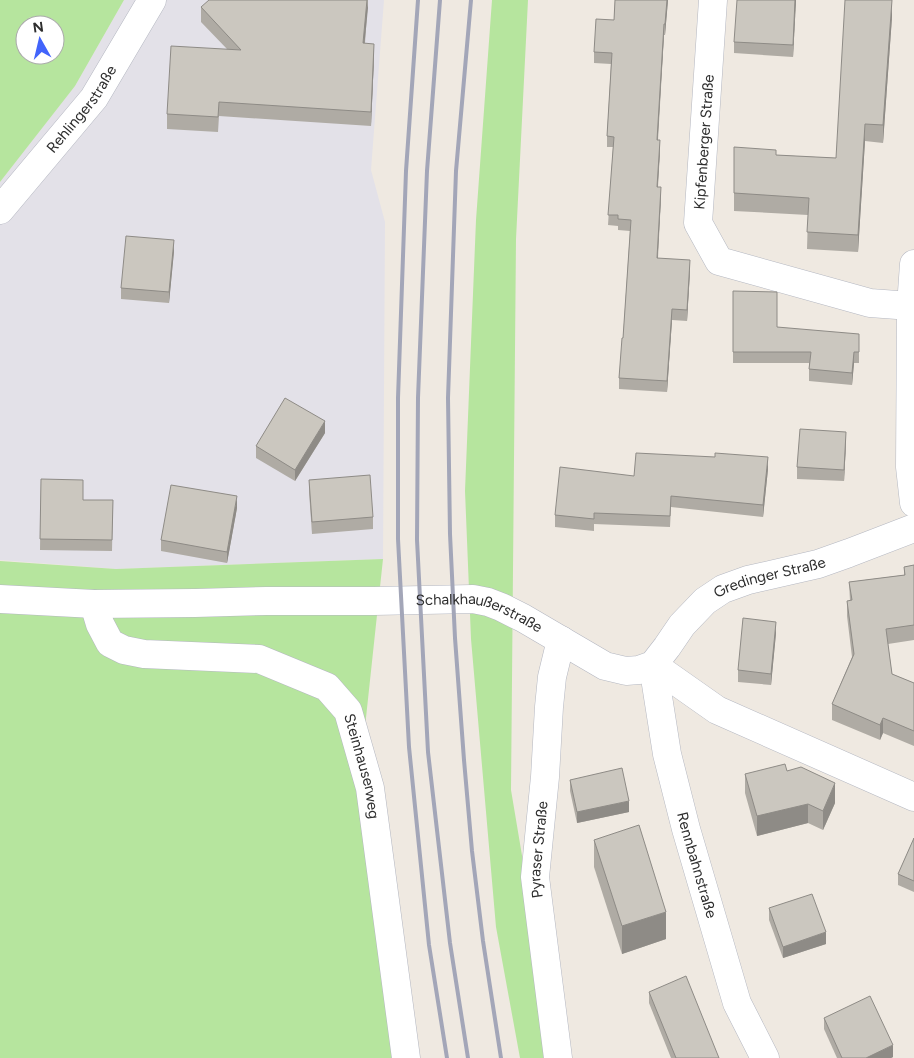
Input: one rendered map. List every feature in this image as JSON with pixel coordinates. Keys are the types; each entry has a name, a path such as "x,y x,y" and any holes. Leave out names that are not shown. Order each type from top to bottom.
{"street":[{"name":"Rehlingerstraße","path":"0,210 94,98 152,0"},
{"name":"Kipfenberger Straße","path":"713,0 698,224 718,261 870,303 911,306"},
{"path":"914,264 911,306 910,467 914,503"},
{"name":"Gredinger Straße","path":"653,665 682,625 705,601 723,589 748,580 818,564 914,528"},
{"name":"Schalkhaußerstraße","path":"0,599 94,604 473,600 488,602 523,618 605,666 626,671 639,670 653,665"},
{"name":"Steinhauserweg","path":"94,604 100,624 110,643 124,650 144,654 259,659 327,687 348,711 370,788 406,1058"},
{"name":"Pyraser Straße","path":"558,1058 535,877 545,777 548,707 552,677 561,640"},
{"path":"653,665 718,710 914,797"},
{"name":"Rennbahnstraße","path":"653,665 667,754 689,838 737,1003 765,1058"}],"shaded area":[{"path":"124,0 384,0 371,170 385,222 383,559 116,569 0,560 0,182 75,86"}],"green space":[{"path":"0,0 124,0 75,86 0,182"},
{"path":"492,0 528,0 516,239 511,790 556,1058 520,1058 496,927 471,639 465,491 476,220"},
{"path":"383,559 365,727 408,1058 0,1058 0,561 116,569"}],"building":[{"path":"209,0 367,0 363,43 374,44 371,112 219,102 218,117 167,114 171,46 241,50 201,7"},
{"path":"615,0 667,0 657,140 660,140 657,187 661,187 657,258 690,260 687,310 672,309 667,381 619,378 631,220 618,219 618,215 608,215 614,137 607,136 612,53 594,52 596,19 614,20"},
{"path":"737,0 795,0 793,45 734,42"},
{"path":"845,0 892,0 883,125 865,124 858,235 807,232 809,198 734,193 734,147 776,150 776,155 836,158"},
{"path":"126,236 174,240 169,292 121,288"},
{"path":"733,291 777,292 777,327 859,334 859,352 854,352 852,373 809,369 811,352 733,352"},
{"path":"285,398 325,421 295,470 256,446"},
{"path":"800,429 846,432 844,470 797,467"},
{"path":"636,453 715,457 715,453 768,457 763,505 671,496 670,516 594,513 594,519 555,515 560,467 634,476"},
{"path":"370,475 373,517 312,522 309,480"},
{"path":"41,479 83,480 83,500 113,500 112,540 40,539"},
{"path":"171,485 237,496 227,552 161,540"},
{"path":"914,565 914,625 886,629 892,674 914,683 914,731 883,718 880,725 832,704 854,654 847,601 852,600 849,582 905,575 904,567"},
{"path":"743,618 776,622 771,674 738,670"},
{"path":"785,764 787,771 801,767 835,783 823,811 808,804 757,816 745,774"},
{"path":"622,768 629,801 577,812 570,780"},
{"path":"639,825 666,912 622,926 594,840"},
{"path":"914,838 914,881 898,874"},
{"path":"812,894 826,932 783,947 769,908"},
{"path":"686,976 719,1058 676,1058 649,992"},
{"path":"870,996 893,1045 866,1058 842,1058 824,1018"}],"railway":[{"path":"418,0 406,171 398,398 398,539 409,747 429,945 447,1058"},
{"path":"440,0 427,171 418,398 417,540 428,752 450,943 468,1058"},
{"path":"471,0 456,171 448,398 450,534 455,638 472,851 483,941 501,1058"}]}
